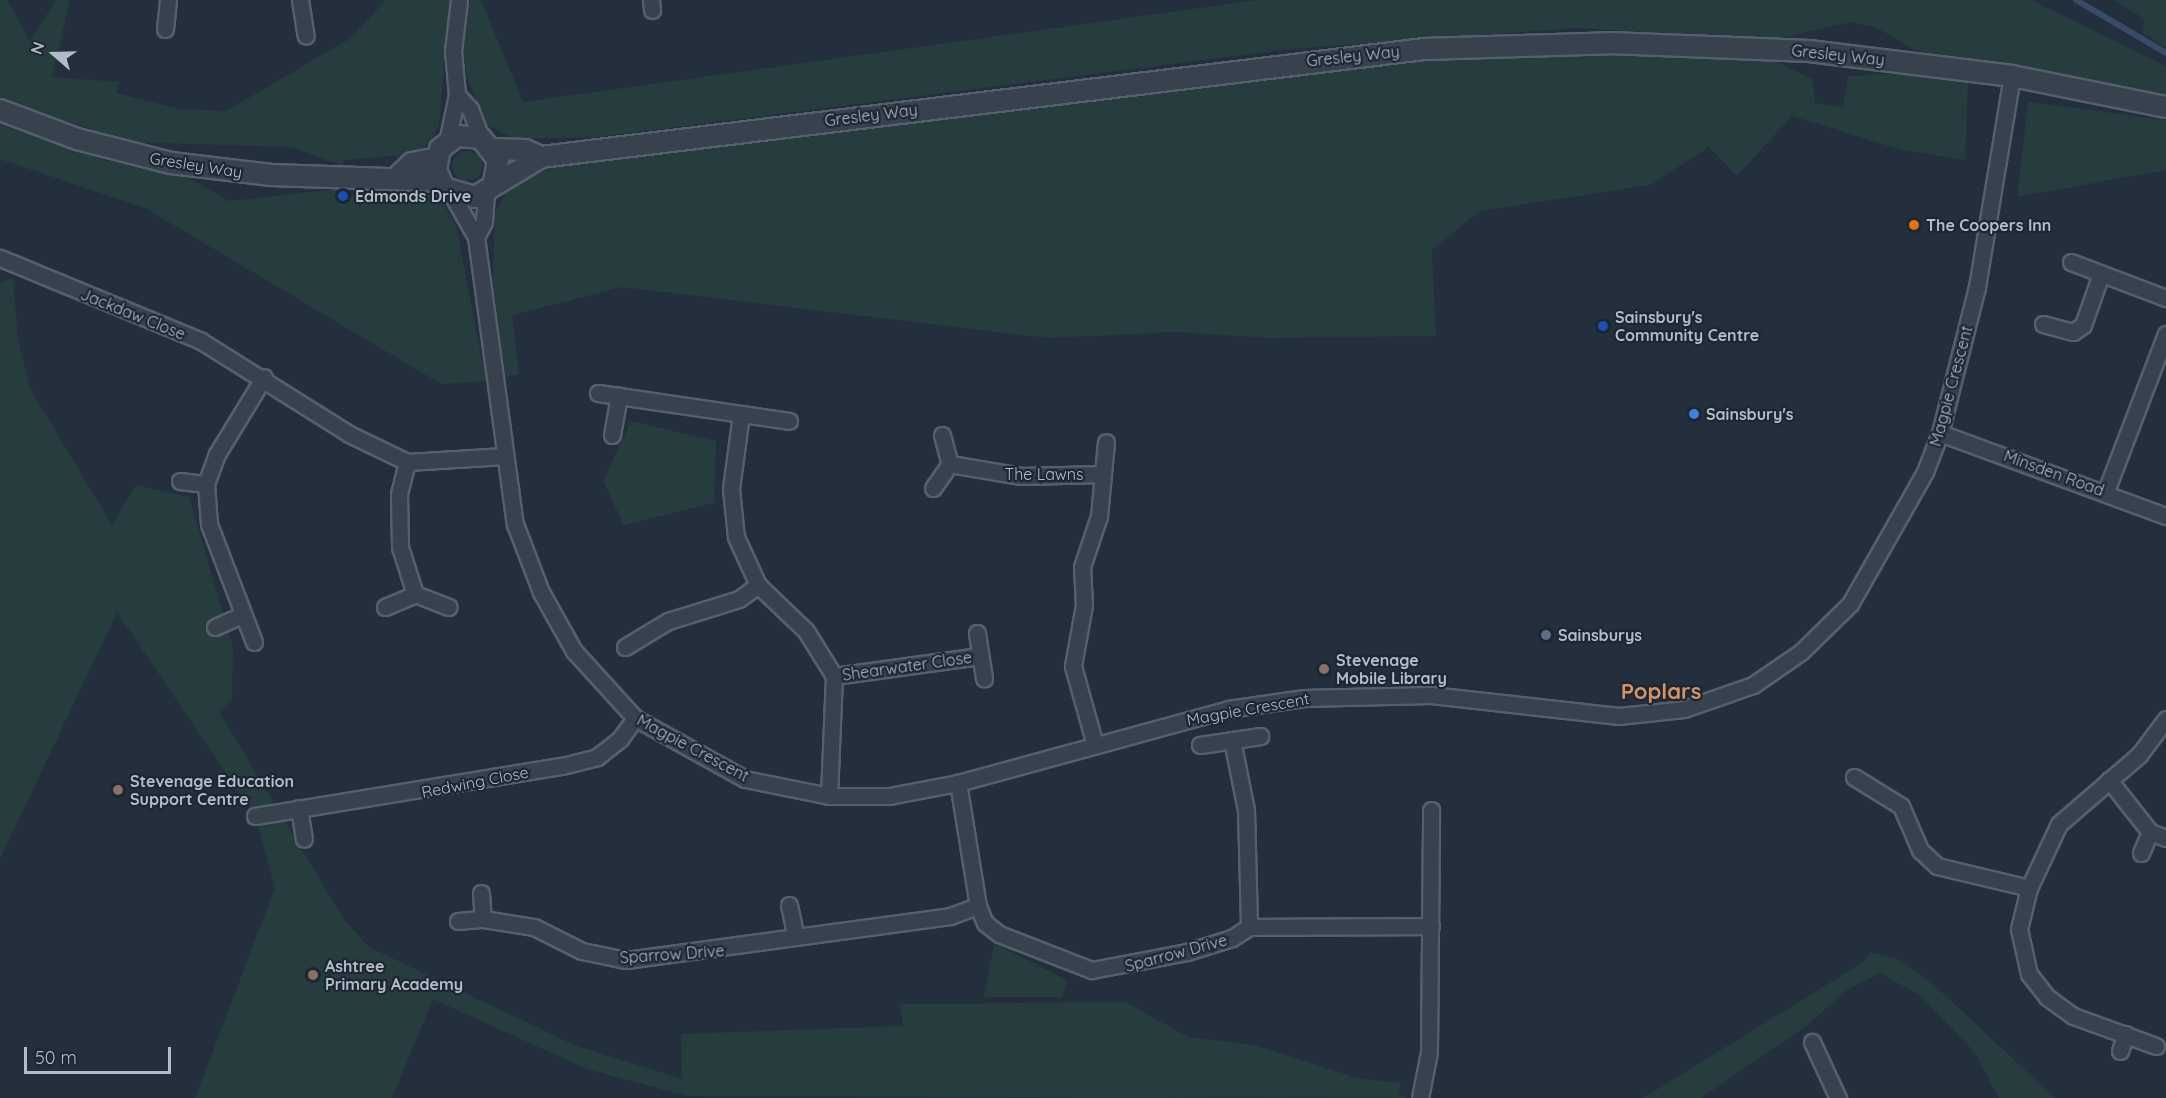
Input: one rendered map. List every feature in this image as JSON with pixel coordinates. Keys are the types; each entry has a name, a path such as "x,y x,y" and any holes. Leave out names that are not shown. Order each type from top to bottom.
{"street":[{"path":"165,29 168,0"},
{"path":"300,0 306,36"},
{"path":"445,187 442,150 457,95 453,51 459,0"},
{"name":"Gresley Way","path":"0,110 77,139 183,164 271,175 398,176 423,184 445,187 462,197 490,187 541,158 1238,68 1424,49 1706,45 1972,70 2166,107"},
{"name":"Magpie Crescent","path":"445,187 476,237 515,524 541,592 574,651 634,718 745,779 829,796 889,796 958,783 1228,710 1304,698 1431,695 1619,716 1716,701 1781,667 1851,604 1906,512 1940,434 1977,287 2012,76"},
{"path":"457,95 470,109 487,144 498,160 490,187"},
{"name":"Gresley Way","path":"398,176 412,163 468,135 487,144 525,150 541,158"},
{"name":"Magpie Crescent","path":"476,237 487,208 490,187"},
{"name":"Jackdaw Close","path":"0,258 201,341 264,377 349,434 407,462 505,456"},
{"path":"2071,262 2166,298"},
{"path":"2043,324 2073,332 2083,325 2101,273"},
{"path":"2106,491 2161,364 2166,334"},
{"path":"254,642 240,616 209,524 206,484 217,453 264,377"},
{"path":"598,393 789,421"},
{"path":"612,435 619,396"},
{"name":"Shearwater Close","path":"741,414 731,489 736,537 758,585 806,631 834,676 829,796"},
{"name":"Minsden Road","path":"1940,434 2106,491 2166,516"},
{"path":"933,488 950,464 942,435"},
{"name":"The Lawns","path":"1095,745 1073,666 1084,605 1082,567 1099,516 1106,442"},
{"path":"407,462 399,494 400,547 415,594"},
{"name":"The Lawns","path":"950,464 1012,476 1102,474"},
{"path":"180,481 206,484"},
{"path":"625,647 668,621 739,599 758,585"},
{"path":"385,607 415,594 449,607"},
{"path":"214,627 240,616"},
{"name":"Shearwater Close","path":"977,633 984,678"},
{"name":"Shearwater Close","path":"834,676 980,656"},
{"name":"Redwing Close","path":"255,816 562,766 597,757 620,739 634,718"},
{"path":"2156,1046 2062,1009 2029,974 2019,929 2029,888 2059,824 2139,755 2166,718"},
{"path":"1200,745 1260,736"},
{"name":"Sparrow Drive","path":"1232,741 1246,810 1249,927"},
{"path":"1854,777 1901,806 1920,850 1937,866 2029,888"},
{"path":"2109,780 2150,832 2166,838"},
{"name":"Sparrow Drive","path":"958,783 978,906 985,923 999,934 1092,970 1187,952 1249,927 1431,926"},
{"path":"299,808 304,839"},
{"path":"1420,1098 1429,1052 1431,810"},
{"path":"2141,853 2150,832"},
{"path":"481,893 483,919"},
{"path":"789,905 795,934"},
{"name":"Sparrow Drive","path":"458,921 483,919 534,927 582,951 626,960 743,948 795,934 930,919 978,906"},
{"path":"2120,1051 2126,1034"},
{"path":"1812,1042 1838,1098"}],"green space":[{"path":"0,0 7,0 30,41 56,0 70,0 52,77 120,82 116,93 179,109 226,111 351,38 386,0 450,0 439,125 428,145 410,155 344,160 343,166 291,147 130,142 0,99"},
{"path":"470,0 481,0 523,102 1257,0 2031,0 2166,66 2166,94 1914,50 1878,28 1851,22 1778,39 1576,28 1289,49 599,137 515,139 486,124 467,78 463,50"},
{"path":"2113,0 2166,0 2166,48 2142,33 2145,19"},
{"path":"1651,54 1770,59 1813,79 1815,103 1843,107 1848,76 1903,73 1968,83 1965,160 1902,150 1792,116 1737,176 1709,147 1650,185 1480,211 1432,250 1436,336 1268,338 1178,332 1048,338 622,287 512,315 519,374 504,377 493,281 495,212 508,188 553,167 1331,68 1436,59"},
{"path":"2028,102 2166,120 2166,170 2017,197"},
{"path":"0,124 101,159 189,178 229,201 347,188 347,195 431,195 443,203 456,225 486,381 441,384 145,208 0,159"},
{"path":"467,151 473,152 481,160 481,172 473,180 467,181 461,180 453,172 452,166 453,160 461,152"},
{"path":"13,278 18,339 30,388 112,525 136,485 189,497 233,647 232,700 219,712 344,920 369,947 574,1045 682,1079 681,1034 903,1026 900,1004 1126,1002 1188,1037 1255,1045 1357,1078 1401,1083 1399,1095 1407,1098 687,1096 587,1069 433,999 392,1098 195,1098 275,888 255,816 117,612 0,859 0,282"},
{"path":"631,421 716,441 714,503 624,525 603,481"},
{"path":"994,943 1067,980 1062,997 984,997"},
{"path":"1870,952 1898,959 1934,985 2055,1098 1999,1098 1976,1054 1921,996 1880,973 1848,989 1809,1024 1701,1098 1643,1098 1862,963"}],"waterway":[{"path":"2076,0 2166,53"}],"place":[{"name":"Edmonds Drive","path":"343,196"},
{"name":"The Coopers Inn","path":"1914,225"},
{"name":"Sainsbury's Community Centre","path":"1603,326"},
{"name":"Sainsbury's","path":"1694,414"},
{"name":"Sainsburys","path":"1546,635"},
{"name":"Stevenage Mobile Library","path":"1324,669"},
{"name":"Stevenage Education Support Centre","path":"118,790"},
{"name":"Ashtree Primary Academy","path":"313,975"}],"district":[{"name":"Poplars","path":"1661,692"}]}
